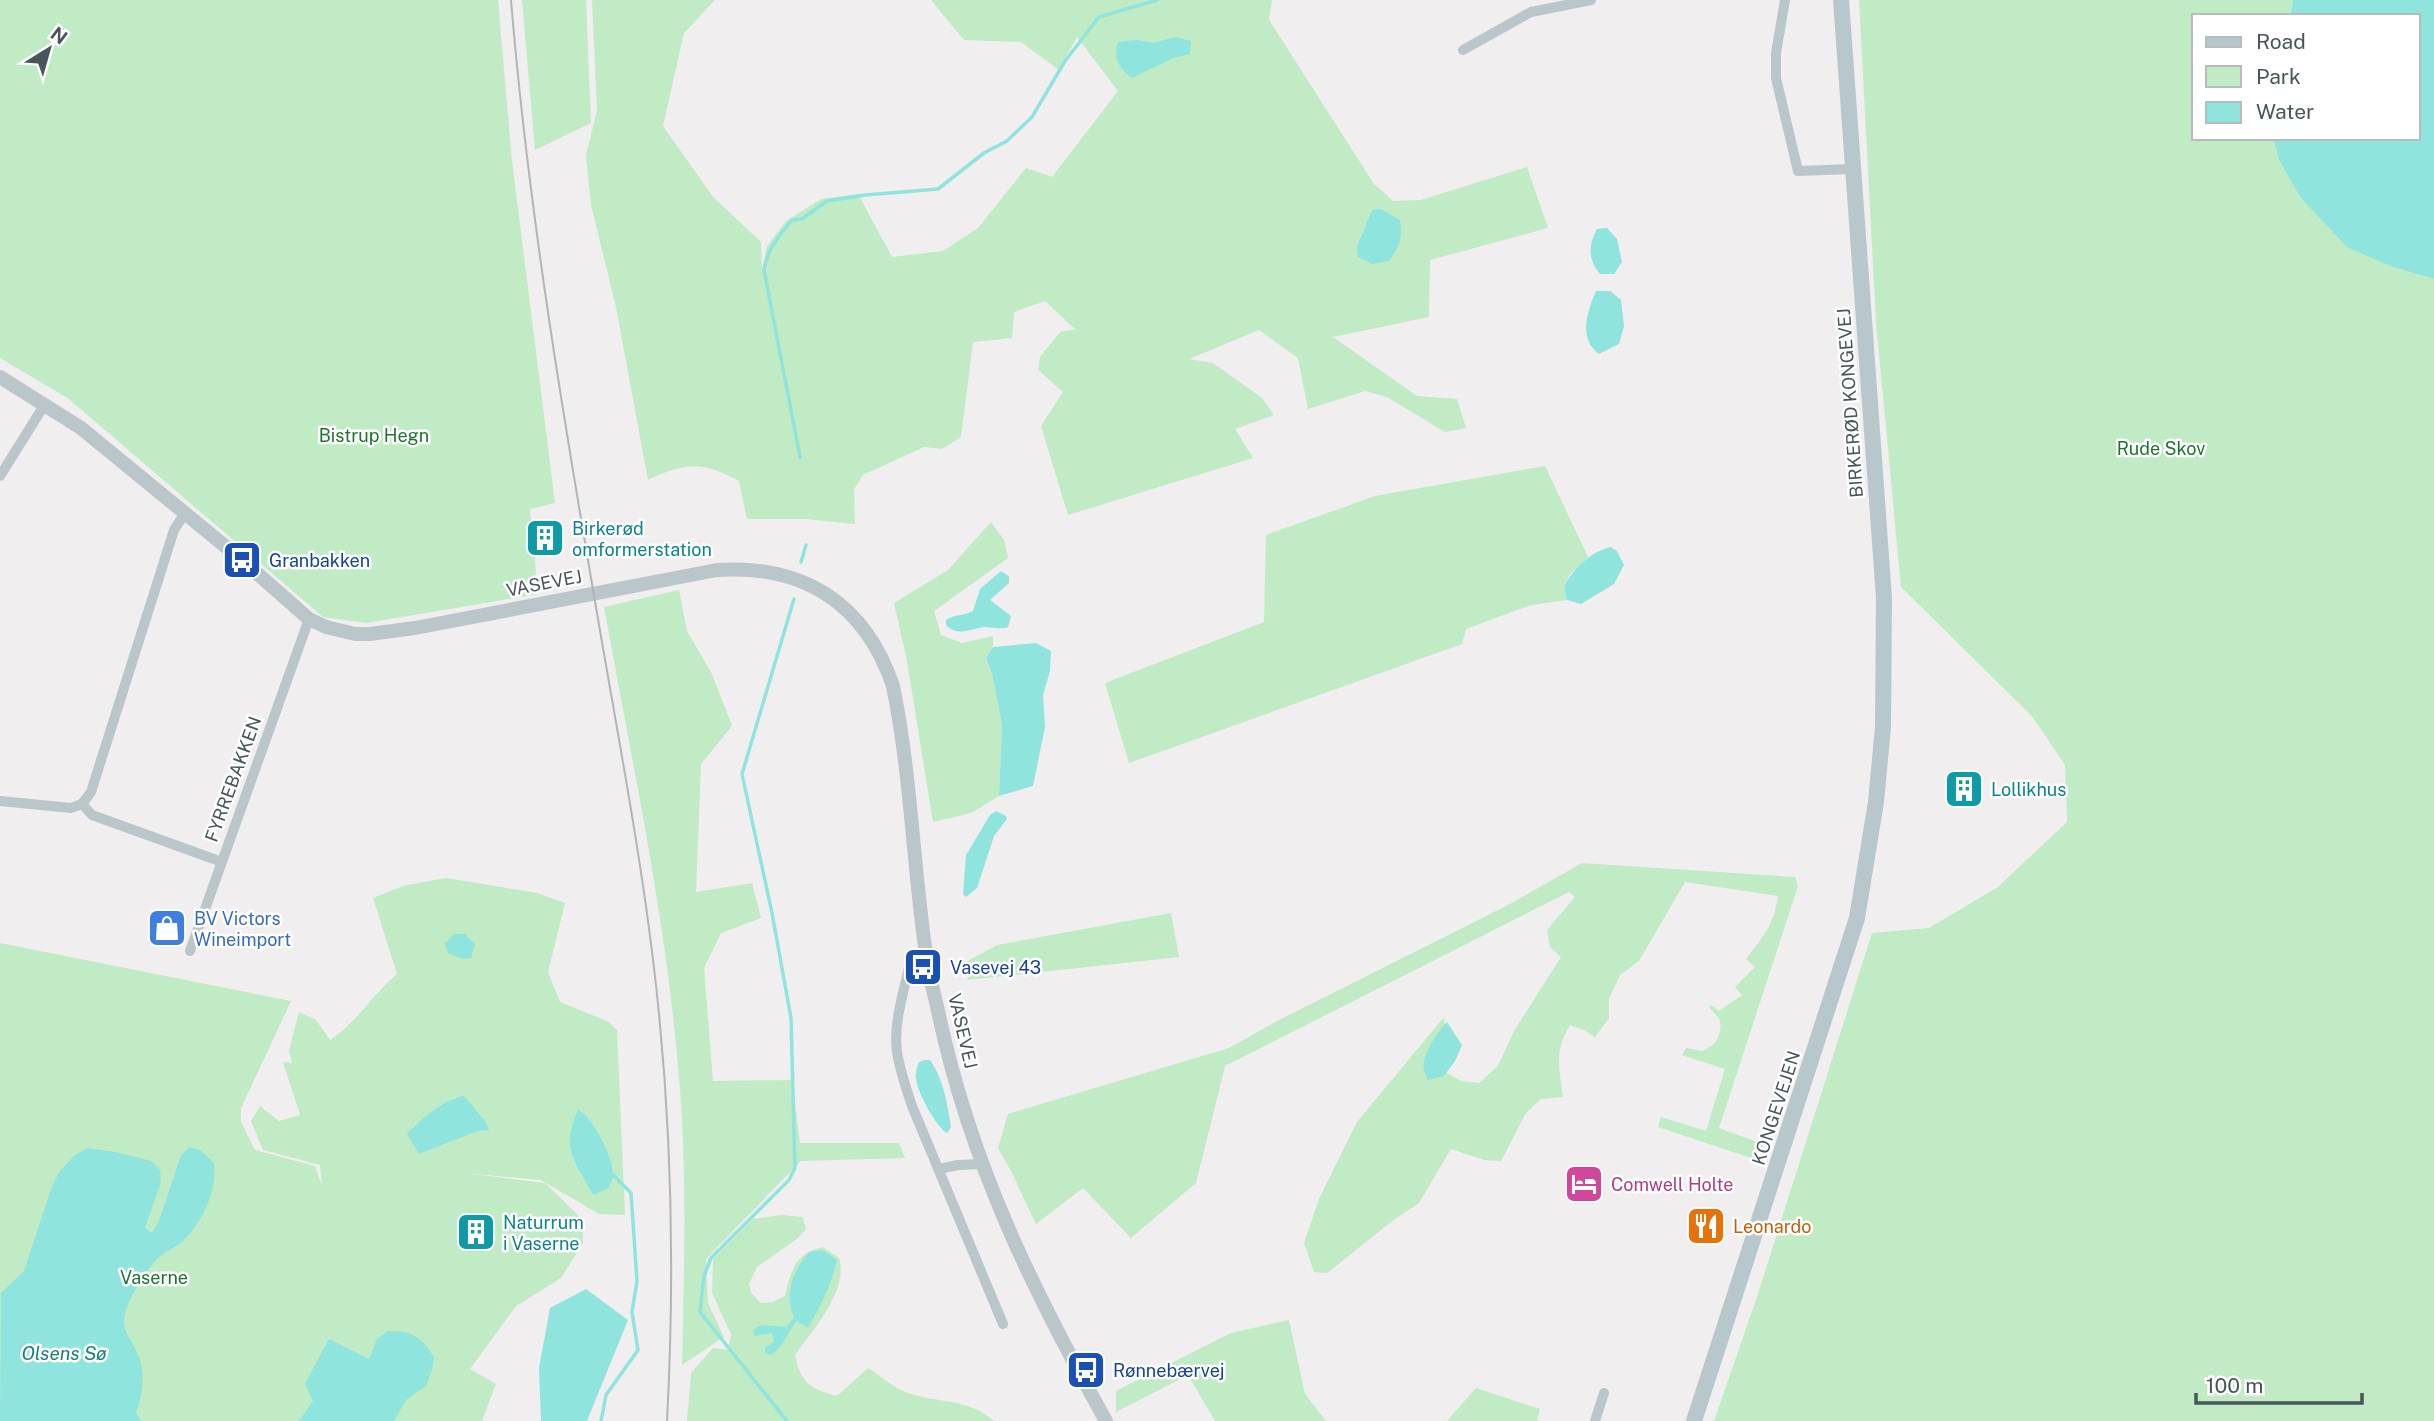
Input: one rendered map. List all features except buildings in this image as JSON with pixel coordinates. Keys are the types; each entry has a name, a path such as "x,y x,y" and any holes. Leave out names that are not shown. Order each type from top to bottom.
{"main road":[{"name":"BIRKERØD KONGEVEJ","path":"1841,0 1884,598 1883,727 1876,802"},
{"name":"KONGEVEJEN","path":"1694,1421 1854,929 1876,802"}],"street":[{"path":"1463,50 1531,12 1591,0"},
{"path":"1784,0 1776,53 1776,78 1798,171 1852,169"},
{"name":"VASEVEJ","path":"0,377 81,429 309,619 340,632 370,634 422,626 717,570 741,569 778,573 796,579 821,591 858,620 879,651 893,686 926,956 951,1068 982,1164 1024,1267 1106,1421"},
{"path":"0,476 45,404"},
{"path":"0,801 71,808 82,804 91,792 174,530 185,513"},
{"name":"FYRREBAKKEN","path":"190,951 309,619"},
{"path":"82,804 92,815 222,863"},
{"path":"910,963 897,1030 896,1049 901,1074 1003,1324"},
{"path":"939,1169 982,1164"},
{"path":"1595,1421 1604,1392"}],"green space":[{"name":"Bistrup Hegn","path":"0,0 498,0 512,161 555,503 530,509 538,594 366,623 323,617 69,399 0,358"},
{"path":"522,0 586,0 591,123 535,150"},
{"path":"592,0 715,0 684,33 663,126 713,197 761,242 762,270 767,246 786,221 821,199 858,194 892,257 943,251 978,228 1026,168 1052,177 1118,91 1077,37 1059,70 1021,42 964,40 931,0 1272,0 1269,20 1374,184 1393,201 1421,200 1527,167 1548,228 1430,260 1429,317 1333,337 1417,396 1457,399 1466,428 1445,432 1387,397 1365,391 1308,409 1298,358 1259,330 1189,359 1213,363 1262,398 1274,415 1235,429 1253,458 1068,515 1041,426 1063,392 1038,370 1040,357 1060,332 1075,329 1045,301 1014,312 1012,338 973,342 961,437 942,449 924,447 863,475 854,489 855,524 805,519 747,519 739,481 726,474 694,466 673,470 648,480 616,307 591,205 586,156 597,110"},
{"name":"Rude Skov","path":"1859,0 2293,0 2290,14 2192,14 2192,140 2274,140 2279,160 2393,267 2434,279 2434,1421 1714,1421 1757,1297 1872,933 1929,928 1998,887 2067,822 2065,765 2032,716 1901,587 1876,322"},
{"path":"1545,466 1588,557 1571,573 1564,586 1567,600 1531,605 1466,629 1462,644 1129,763 1105,683 1264,622 1266,535 1375,496"},
{"path":"991,522 1004,540 1008,558 934,611 941,635 962,643 993,636 993,647 986,658 992,673 1002,725 999,796 971,813 933,822 907,661 894,603 948,570"},
{"path":"679,590 687,631 712,674 732,726 701,764 696,892 752,883 761,918 721,933 704,968 713,1081 792,1080 800,1143 899,1143 905,1158 801,1161 706,1259 708,1303 724,1337 682,1365 684,1158 674,1028 658,907 604,607"},
{"path":"1582,863 1795,877 1798,886 1719,1128 1763,1144 1757,1160 1658,1127 1661,1117 1706,1131 1725,1069 1682,1055 1686,1048 1702,1051 1717,1039 1720,1020 1709,1007 1711,1005 1719,1011 1742,995 1735,987 1755,967 1746,959 1771,923 1778,896 1685,882 1639,961 1620,975 1609,999 1609,1018 1595,1037 1570,1025 1560,1052 1563,1097 1541,1099 1526,1113 1501,1161 1484,1160 1451,1149 1419,1203 1327,1273 1314,1272 1304,1243 1319,1199 1357,1122 1444,1017 1445,1031 1433,1065 1461,1081 1479,1083 1498,1066 1514,1031 1561,957 1550,947 1547,930 1575,897 1569,892 1225,1066 1196,1183 1131,1238 1083,1188 1036,1224 998,1148 1008,1114 1229,1048 1279,1020 1510,904"},
{"name":"Vaserne","path":"446,878 537,893 565,903 548,972 560,1002 609,1022 617,1030 625,1215 599,1214 541,1180 464,1173 545,1183 583,1220 583,1243 561,1278 516,1306 470,1369 496,1384 482,1421 0,1421 0,943 291,1001 241,1108 241,1122 255,1150 315,1166 322,1186 320,1165 263,1150 251,1121 260,1106 279,1121 300,1115 283,1062 292,1063 289,1051 299,1012 316,1020 330,1040 397,974 373,898 403,886","holes":["455,1097 486,1122 488,1130 412,1128"]},
{"path":"1171,913 1179,957 968,980 966,962 997,945"},
{"path":"781,1215 803,1217 806,1229 798,1238 757,1267 749,1284 751,1293 761,1303 773,1302 785,1296 796,1264 814,1250 823,1247 839,1258 841,1270 839,1283 828,1309 795,1355 800,1373 808,1384 837,1396 868,1368 905,1392 965,1405 994,1421 687,1421 691,1373 713,1348 728,1350 731,1334 712,1293 713,1259 753,1219"},
{"path":"1289,1320 1305,1394 1326,1421 1215,1421 1188,1375 1116,1412 1116,1391 1231,1333"},
{"path":"1476,1388 1540,1409 1537,1421 1447,1421"}],"water":[{"path":"2293,0 2434,0 2434,279 2393,267 2347,247 2301,198 2279,160 2274,140 2420,140 2420,14 2290,14"},
{"path":"1175,37 1191,41 1190,54 1173,58 1132,78 1118,63 1118,42 1137,40 1154,43"},
{"path":"1381,209 1400,220 1400,237 1398,247 1389,261 1372,264 1358,257 1357,247 1372,210"},
{"path":"1607,228 1617,239 1622,262 1614,274 1600,274 1591,258 1591,247 1597,229"},
{"path":"1596,291 1610,291 1621,300 1624,326 1619,344 1599,354 1592,348 1586,333 1587,316"},
{"path":"1610,547 1617,551 1624,565 1614,584 1581,604 1567,600 1564,586 1572,573 1589,557"},
{"path":"1001,571 1009,576 1009,583 990,600 1011,616 1008,627 955,631 946,625 949,618 973,611 980,589"},
{"path":"1036,643 1051,651 1050,671 1043,695 1045,727 1033,786 999,796 1002,725 992,673 986,658 993,647"},
{"path":"996,811 1007,819 994,836 977,888 966,897 963,894 966,855 990,815"},
{"path":"454,934 465,934 475,944 471,958 463,959 448,953 445,944"},
{"path":"1447,1022 1462,1045 1444,1076 1428,1080 1424,1070 1425,1057 1435,1037"},
{"path":"930,1060 942,1084 951,1127 947,1133 923,1100 917,1085 917,1068 919,1062"},
{"path":"464,1096 486,1122 489,1130 477,1131 419,1154 407,1134 441,1105"},
{"path":"578,1110 596,1129 613,1170 609,1188 593,1195 570,1145 570,1135"},
{"name":"Olsens Sø","path":"190,1147 200,1150 214,1163 211,1195 197,1224 183,1241 159,1257 149,1268 132,1295 124,1319 126,1332 137,1351 142,1367 142,1387 136,1413 141,1421 0,1421 1,1293 24,1271 59,1172 74,1156 87,1148 151,1161 160,1170 161,1182 145,1228 152,1233 159,1221 181,1155"},
{"path":"823,1250 837,1260 829,1287 813,1320 808,1328 797,1321 775,1352 771,1355 765,1353 765,1348 774,1341 772,1333 754,1336 753,1330 761,1325 786,1327 794,1318 790,1292 794,1275 809,1252"},
{"path":"586,1289 628,1320 587,1421 541,1421 539,1368 550,1308"},
{"path":"388,1331 415,1336 434,1357 426,1386 406,1400 394,1421 299,1421 313,1401 305,1384 329,1339 369,1359 377,1339"}],"waterway":[{"path":"800,457 764,270 771,249 792,220 802,219 827,201 938,189 984,153 1007,141 1032,117 1065,61 1099,17 1157,0"},
{"path":"801,562 806,545"},
{"path":"787,1421 700,1312 704,1276 711,1258 789,1180 795,1168 791,1018 742,774 794,599"},
{"path":"601,1421 606,1395 638,1350 632,1312 637,1281 631,1193 613,1175"}],"tram line":[{"path":"511,0 547,307 635,834 654,968 665,1081 670,1194 671,1308 667,1421"}],"place":[{"name":"Birkerød omformerstation","path":"545,538"},
{"name":"Granbakken","path":"242,560"},
{"name":"Lollikhus","path":"1964,789"},
{"name":"BV Victors Wineimport","path":"167,928"},
{"name":"Vasevej 43","path":"923,967"},
{"name":"Comwell Holte","path":"1584,1184"},
{"name":"Leonardo","path":"1706,1226"},
{"name":"Naturrum i Vaserne","path":"476,1232"},
{"name":"Rønnebærvej","path":"1086,1370"}]}
